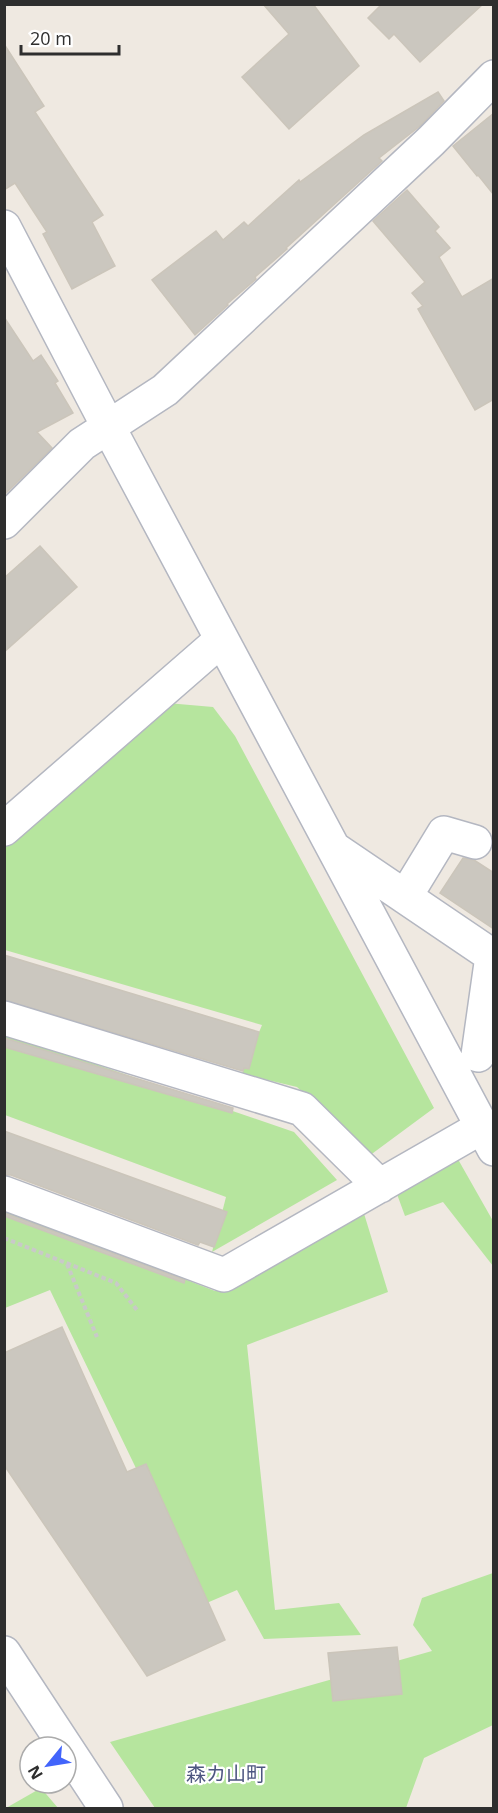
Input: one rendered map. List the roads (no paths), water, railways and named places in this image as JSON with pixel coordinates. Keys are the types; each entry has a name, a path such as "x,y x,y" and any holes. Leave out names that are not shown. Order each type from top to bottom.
{"street":[{"path":"4,522 82,444 165,390 431,141 494,77"},
{"path":"4,227 332,848 474,1066"},
{"path":"4,829 221,640"},
{"path":"405,897 444,833 475,842"},
{"path":"4,1193 224,1275 380,1186 488,1138 474,1066 493,956 332,848"},
{"path":"4,1018 302,1109 380,1186"},
{"path":"4,1653 106,1809"}],"district":[{"name":"森カ山町","path":"226,1773"}]}
